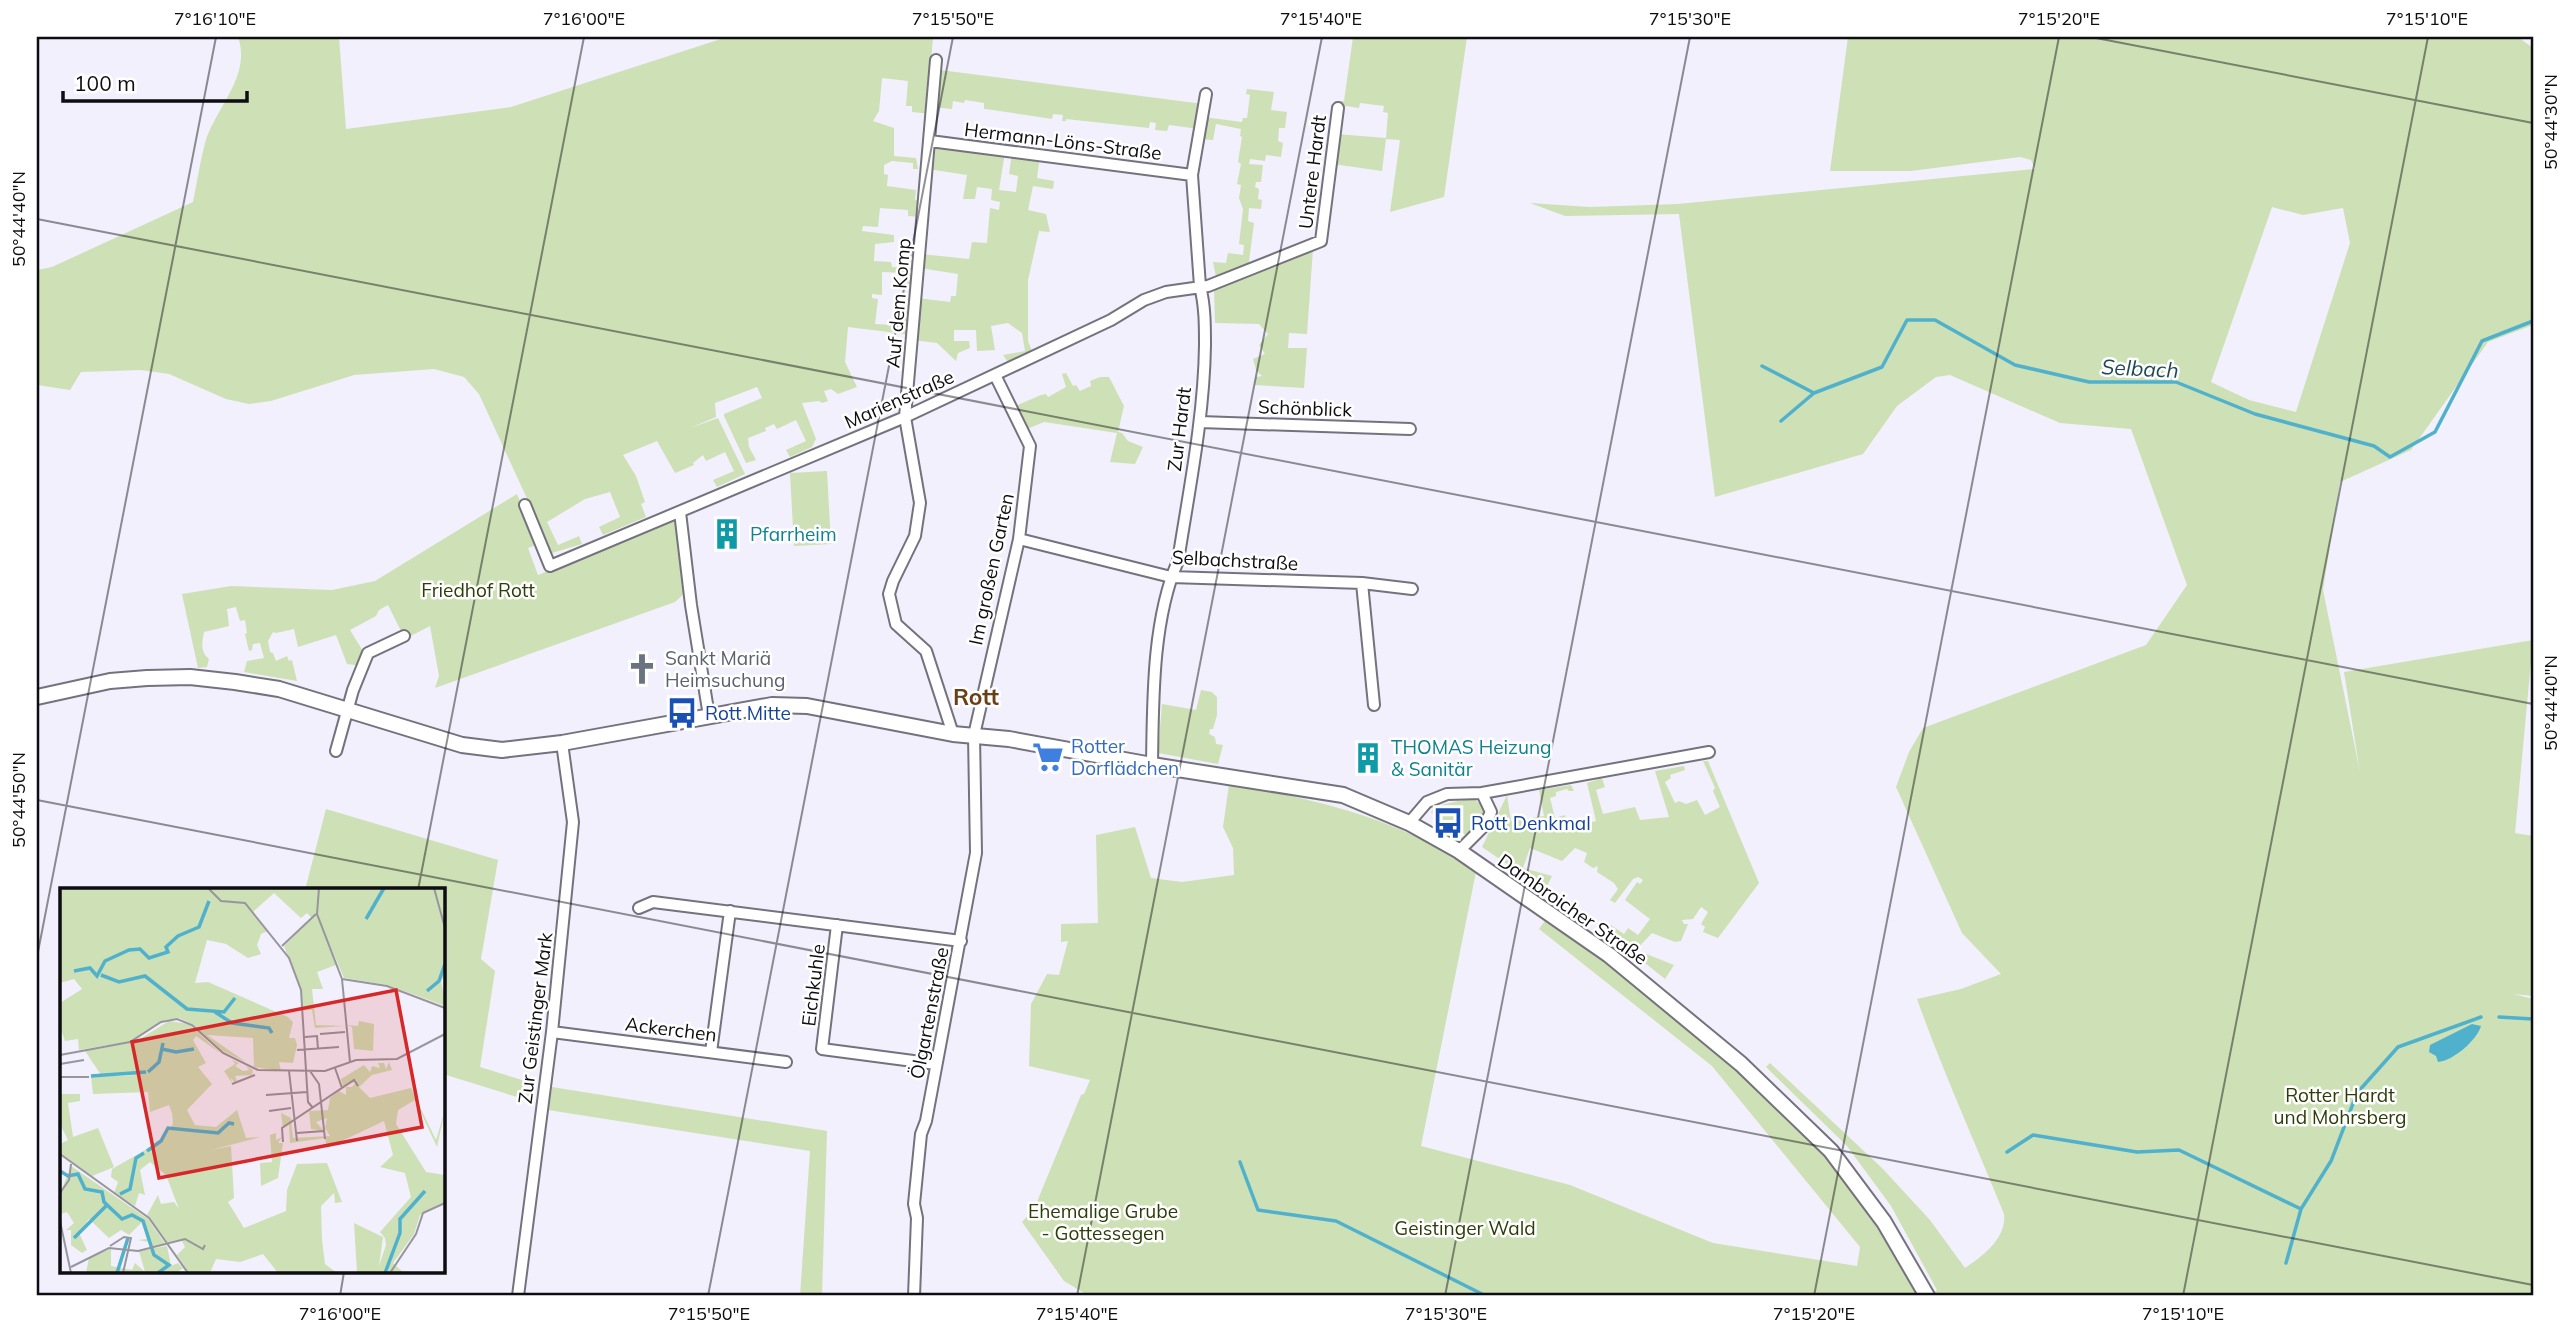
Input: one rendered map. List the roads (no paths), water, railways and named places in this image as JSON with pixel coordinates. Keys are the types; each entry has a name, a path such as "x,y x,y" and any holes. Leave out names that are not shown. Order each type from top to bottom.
{"street":[{"name":"Auf dem Komp","path":"936,60 905,416 920,503 915,536 892,581 889,594 896,624 926,651 953,734"},
{"name":"Zur Hardt","path":"1152,765 1159,636 1171,577 1178,561 1200,422 1205,366 1205,304 1200,286 1192,175 1206,94"},
{"name":"Untere Hardt","path":"1321,241 1338,108"},
{"name":"Hermann-Löns-Straße","path":"930,141 1192,175"},
{"name":"Marienstraße","path":"525,505 550,566 905,416 1111,320 1144,300 1166,292 1208,286 1321,241"},
{"name":"Im großen Garten","path":"974,735 1019,539 1030,446 995,375"},
{"name":"Schönblick","path":"1200,422 1409,429"},
{"path":"680,513 691,605 709,716"},
{"name":"Selbachstraße","path":"1019,539 1171,577 1362,583 1412,589"},
{"path":"1362,583 1374,705"},
{"path":"336,751 353,690 368,653 404,636"},
{"name":"Dambroicher Straße","path":"37,697 110,681 190,677 279,690 462,745 502,750 562,743 772,705 807,706 953,734 1009,739 1343,795 1409,823 1459,851 1609,955 1741,1063 1832,1151 1884,1222 1927,1296"},
{"name":"Ölgartenstraße","path":"914,1296 917,1218 914,1204 921,1134 926,1121 976,853 974,735"},
{"name":"Zur Geistinger Mark","path":"518,1296 552,1032 573,822 562,743"},
{"path":"1409,823 1427,802 1447,794 1482,793 1709,752"},
{"path":"1459,851 1484,826 1491,812 1482,793"},
{"name":"Eichkuhle","path":"639,908 653,902 961,941"},
{"path":"711,1052 730,912"},
{"name":"Eichkuhle","path":"838,925 822,1049 936,1064"},
{"name":"Ackerchen","path":"552,1032 786,1062"}],"water":[{"path":"2472,1024 2481,1026 2479,1032 2457,1054 2438,1062 2436,1056 2429,1052 2430,1045"}],"waterway":[{"name":"Selbach","path":"1762,366 1814,393 1882,367 1907,320 1935,320 2015,365 2089,382 2176,382 2255,414 2374,446 2390,457 2435,432 2482,341 2533,321"},
{"path":"1781,421 1814,393"},
{"path":"2286,1263 2301,1209 2331,1161 2357,1093 2398,1047 2481,1017"},
{"path":"2499,1017 2533,1019"},
{"path":"2007,1152 2033,1135 2137,1152 2179,1150 2301,1209"},
{"path":"1240,1162 1258,1210 1336,1221 1486,1296"}],"place":[{"name":"Pfarrheim","path":"727,534"},
{"name":"Sankt Mariä Heimsuchung","path":"642,669"},
{"name":"Rott Mitte","path":"682,713"},
{"name":"Rotter Dorflädchen","path":"1048,757"},
{"name":"THOMAS Heizung & Sanitär","path":"1368,758"},
{"name":"Rott Denkmal","path":"1448,823"}],"district":[{"name":"Rott","path":"976,697"}],"park label":[{"name":"Friedhof Rott","path":"478,590"},
{"name":"Rotter Hardt und Mohrsberg","path":"2340,1106"},
{"name":"Ehemalige Grube - Gottessegen","path":"1103,1222"},
{"name":"Geistinger Wald","path":"1465,1228"}]}
